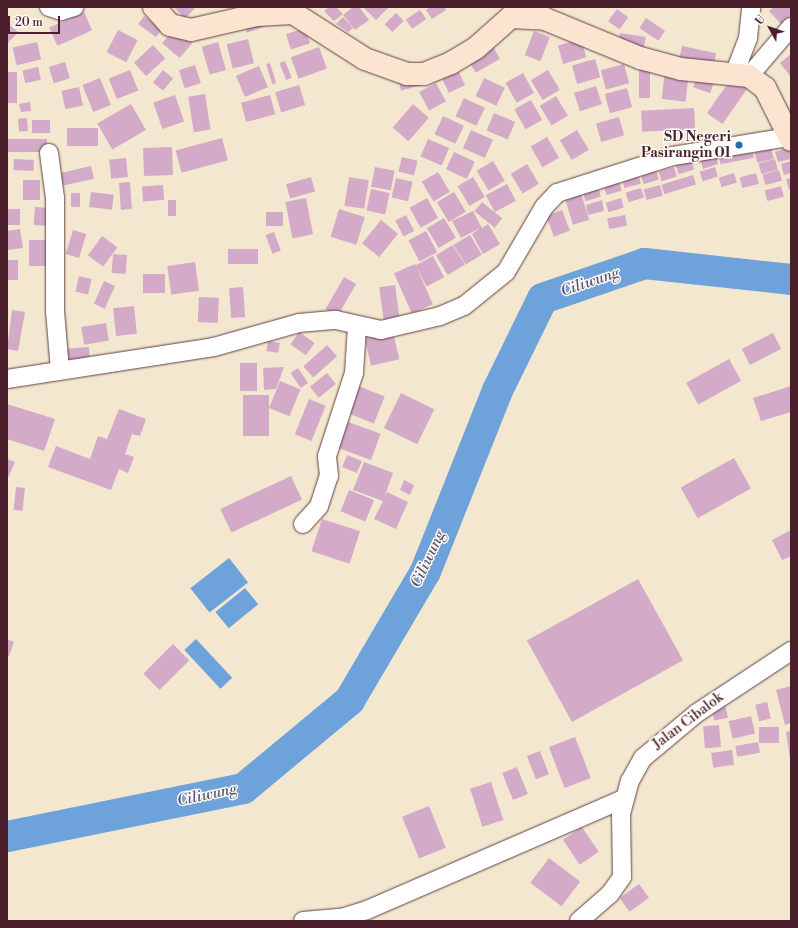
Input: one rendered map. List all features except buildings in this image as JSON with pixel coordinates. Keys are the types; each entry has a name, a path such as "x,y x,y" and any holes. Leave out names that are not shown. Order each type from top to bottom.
{"main road":[{"path":"154,7 170,24 191,30 256,15 293,13 365,59 407,74 424,74 444,67 476,48 501,23 524,15 545,19 640,58 699,72 742,74 765,88 790,138"}],"street":[{"path":"49,7 61,11 74,7"},
{"path":"742,74 751,7"},
{"path":"742,74 791,28"},
{"path":"7,379 214,347 299,323 336,320 357,326 397,327 440,316 470,303 506,272 544,207 557,193 673,156 790,138"},
{"path":"49,153 55,198 55,311 60,370"},
{"path":"303,524 319,506 329,476 327,456 354,373 357,326"},
{"name":"Jalan Cibalok","path":"579,921 610,894 622,877 620,825 624,799 636,769 662,739 758,670 791,651"},
{"path":"303,921 341,918 367,910 624,799"}],"water":[{"path":"229,558 248,582 209,613 190,588"},
{"path":"245,588 258,604 229,628 215,612"},
{"path":"196,639 232,678 220,689 184,650"}],"waterway":[{"name":"Ciliwung","path":"7,836 243,788 349,700 425,571 497,390 542,298 644,263 791,279"}],"place":[{"name":"SD Negeri Pasirangin 01","path":"739,145"}]}
